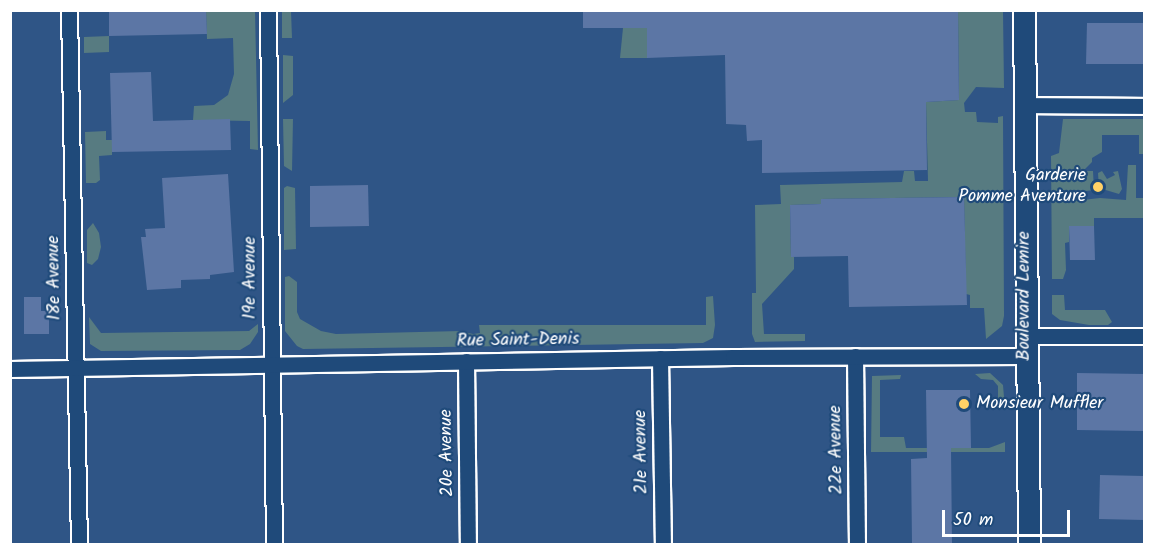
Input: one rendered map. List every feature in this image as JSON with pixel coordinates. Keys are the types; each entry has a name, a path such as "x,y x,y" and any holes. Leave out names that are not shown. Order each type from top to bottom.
{"main road":[{"name":"Boulevard Lemire","path":"1024,10 1025,346 1029,544"}],"street":[{"name":"18e Avenue","path":"69,10 79,544"},
{"name":"19e Avenue","path":"268,10 274,544"},
{"path":"1024,105 1144,106"},
{"name":"Rue Saint-Denis","path":"10,369 855,356 1144,336"},
{"name":"22e Avenue","path":"855,356 857,544"},
{"name":"21e Avenue","path":"660,358 663,544"},
{"name":"20e Avenue","path":"466,361 468,544"}],"green space":[{"path":"206,11 255,11 258,150 250,149 250,121 193,120 194,106 214,105 228,95 234,74 233,38 207,39"},
{"path":"282,11 291,11 292,38 282,38"},
{"path":"958,11 1003,11 1004,88 976,87 964,103 965,112 976,112 977,122 998,123 998,117 1003,116 1004,316 1002,326 986,339 984,308 970,308 970,295 966,294 964,197 821,199 821,204 790,205 791,257 794,257 794,269 762,304 764,334 805,334 805,341 755,342 752,334 752,293 756,293 755,205 781,204 780,185 902,182 904,171 914,171 915,181 928,181 926,102 959,100"},
{"path":"623,28 647,28 647,58 620,58"},
{"path":"109,36 109,52 84,53 84,37"},
{"path":"283,55 293,56 293,95 283,103"},
{"path":"283,119 293,119 292,171 284,166"},
{"name":"Garderie Pomme Aventure","path":"1063,119 1144,119 1144,154 1139,154 1139,135 1102,135 1102,152 1092,158 1092,162 1083,171 1093,171 1094,190 1062,194 1073,201 1100,198 1126,200 1128,165 1136,165 1136,198 1144,198 1144,218 1094,218 1094,226 1069,226 1069,242 1065,243 1066,270 1063,279 1052,279 1051,156 1059,153"},
{"path":"106,131 106,140 112,140 112,155 99,156 100,180 96,183 86,183 85,132"},
{"path":"1102,171 1107,179 1115,175 1113,172 1118,171 1122,189 1119,194 1099,188 1098,173"},
{"path":"287,186 295,188 296,249 284,250 284,188"},
{"path":"93,223 99,233 101,247 98,259 92,265 87,263 87,230"},
{"path":"289,276 297,282 297,312 300,319 321,331 336,334 461,331 473,334 480,333 479,325 706,325 706,297 713,296 715,325 713,338 703,343 303,349 297,346 285,331 285,277"},
{"path":"1052,295 1064,295 1065,310 1105,310 1112,322 1108,325 1089,325 1060,320 1052,314"},
{"path":"89,317 101,333 249,331 258,324 258,332 250,344 240,350 101,351 90,344"},
{"path":"990,373 1003,385 1005,409 998,407 998,386 993,380 981,379 975,374"},
{"path":"901,375 900,379 880,380 880,437 904,437 906,448 989,448 1005,442 1005,452 871,452 872,376"}],"building":[{"path":"109,10 206,10 207,34 109,36"},
{"path":"583,10 958,10 959,100 926,102 927,170 762,173 762,140 747,141 746,125 726,124 725,55 647,58 647,28 583,28"},
{"path":"1087,23 1144,23 1144,64 1086,64"},
{"path":"151,72 153,121 230,119 231,150 112,152 110,73"},
{"path":"228,174 234,272 210,275 210,279 181,280 181,288 147,290 141,237 146,237 145,229 165,228 162,178"},
{"path":"368,185 369,226 310,227 310,186"},
{"path":"964,197 967,305 849,307 848,256 791,257 790,205 821,204 821,199"},
{"path":"1069,226 1094,226 1095,260 1070,260"},
{"path":"24,297 41,297 41,311 49,311 49,334 24,334"},
{"path":"1077,373 1144,374 1144,431 1077,430"},
{"path":"926,390 970,390 971,448 951,448 952,544 912,544 911,459 927,458"},
{"path":"1100,475 1144,476 1144,520 1099,519"}],"place":[{"name":"Garderie Pomme Aventure","path":"1098,187"},
{"name":"Monsieur Muffler","path":"964,404"}]}
